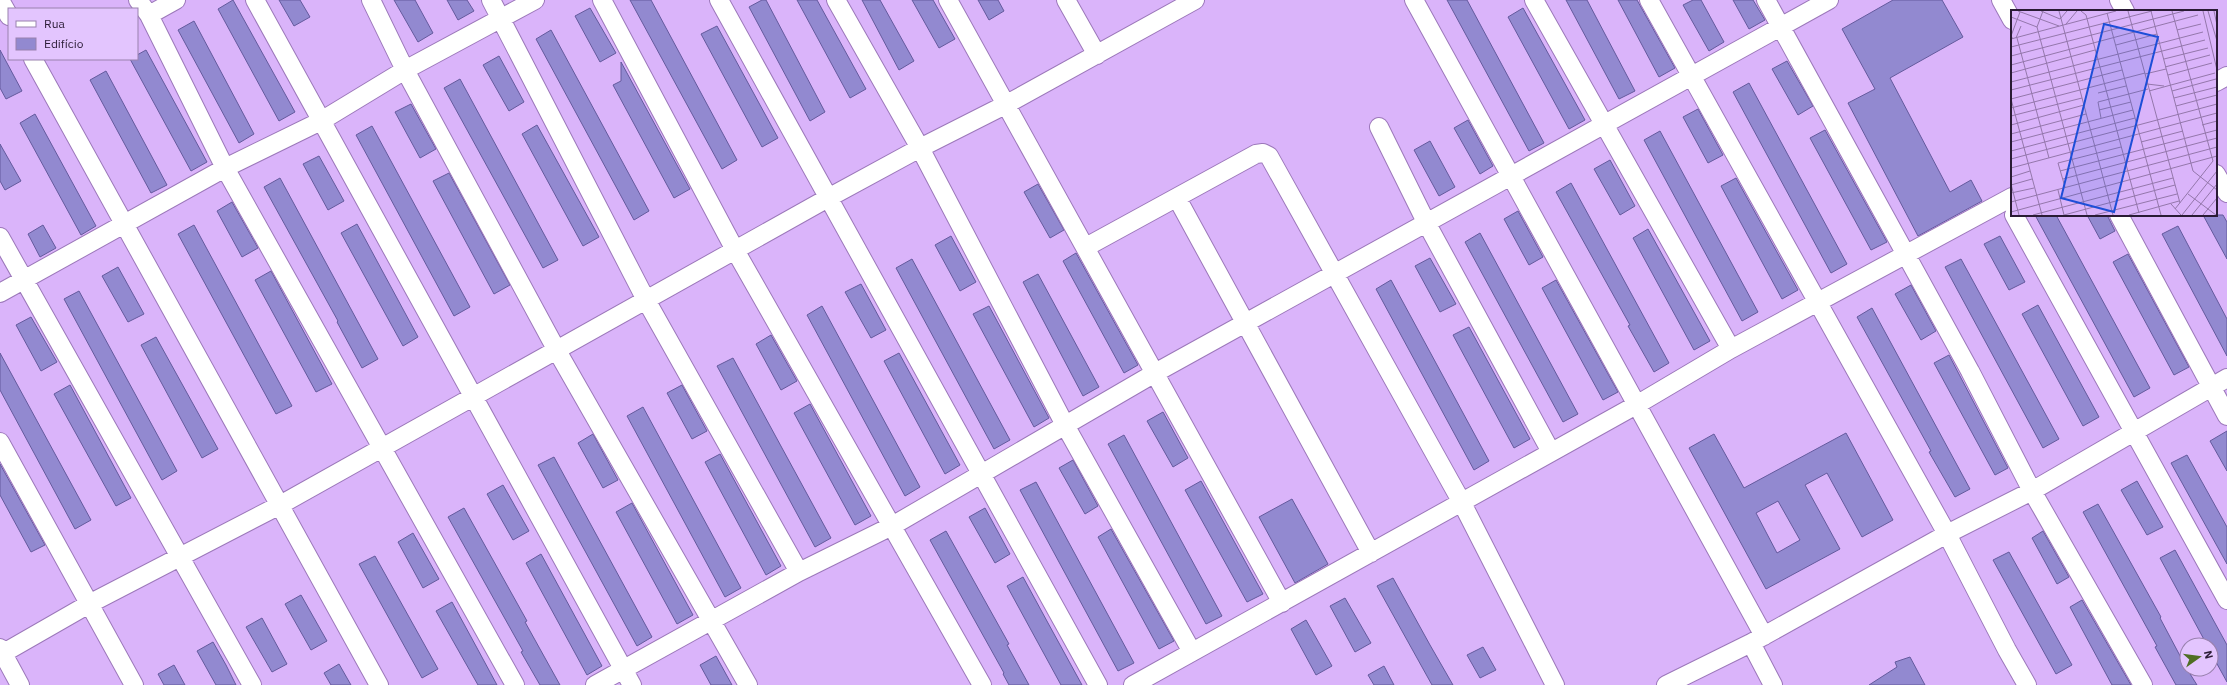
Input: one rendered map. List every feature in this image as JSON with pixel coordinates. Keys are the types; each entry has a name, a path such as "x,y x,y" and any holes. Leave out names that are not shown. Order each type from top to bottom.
{"street":[{"path":"0,0 8,14"},
{"path":"138,0 148,15 225,168 515,685"},
{"path":"148,15 176,0"},
{"path":"255,0 632,685"},
{"path":"372,0 405,70 556,349 748,685"},
{"path":"491,0 646,300 799,572"},
{"path":"0,293 225,168 321,121 405,70 501,20 535,0"},
{"path":"602,0 735,250 982,685"},
{"path":"719,0 1098,685"},
{"path":"836,0 920,148 1065,425 1192,652"},
{"path":"948,0 1007,104 1282,603"},
{"path":"1066,0 1097,55"},
{"path":"1414,0 1510,177 1638,404 1758,639 1773,685"},
{"path":"1534,0 1603,125 1731,348"},
{"path":"1649,0 1947,534 2007,650 2027,685"},
{"path":"1766,0 1906,254 2032,491 2143,685"},
{"path":"595,685 799,572 892,526 1155,373 1427,224 1829,0"},
{"path":"2001,0 2011,18"},
{"path":"2118,0 2124,10"},
{"path":"20,685 1,652 280,505 474,397 556,349 828,198 920,148 1007,104 1097,55 1190,1"},
{"path":"34,60 379,685"},
{"path":"2217,81 2227,76"},
{"path":"1379,127 1427,224 1552,452"},
{"path":"1086,247 1256,154 1263,153 1269,156 1336,273 1461,501 1555,685"},
{"path":"2217,176 2227,193"},
{"path":"1177,198 1371,553"},
{"path":"1133,685 1282,603 1461,501 1638,404 1731,348 1906,254 2011,206"},
{"path":"2016,216 2227,600"},
{"path":"2120,216 2227,416"},
{"path":"0,237 181,556 252,685"},
{"path":"1666,685 1758,639 1947,534 2032,491 2227,378"},
{"path":"0,442 134,685"}],"building":[{"path":"233,0 295,112 279,121 218,9"},
{"path":"279,0 300,0 310,17 294,26"},
{"path":"394,0 415,0 433,33 418,42"},
{"path":"447,0 467,0 474,11 458,20"},
{"path":"630,0 651,0 737,160 722,169"},
{"path":"762,0 766,0 825,112 810,121 749,7"},
{"path":"797,0 817,0 866,89 850,98"},
{"path":"862,0 880,0 914,61 899,70"},
{"path":"912,0 933,0 955,39 939,48"},
{"path":"978,0 998,0 1004,11 989,20"},
{"path":"1447,0 1467,0 1544,143 1529,151"},
{"path":"1566,0 1587,0 1635,91 1619,99"},
{"path":"1618,0 1637,0 1675,68 1659,77"},
{"path":"1693,0 1701,0 1724,42 1709,51 1683,5"},
{"path":"1733,0 1753,0 1765,20 1749,29"},
{"path":"1893,0 1942,0 1963,37 1890,78 1950,192 1971,180 1982,201 1918,236 1848,103 1875,89 1842,29"},
{"path":"590,8 616,53 600,62 575,16"},
{"path":"1523,8 1585,120 1569,129 1508,17"},
{"path":"194,21 254,134 239,143 178,30"},
{"path":"717,26 778,138 762,147 701,34"},
{"path":"551,30 649,211 634,220 536,39"},
{"path":"0,50 22,91 6,99 0,88"},
{"path":"146,50 207,162 191,171 131,60 138,60 138,54"},
{"path":"499,56 524,102 509,111 483,65"},
{"path":"1787,61 1813,106 1798,115 1772,69"},
{"path":"621,62 690,189 674,198 613,85 621,81"},
{"path":"106,71 167,185 151,193 90,80"},
{"path":"460,79 558,260 543,268 444,88"},
{"path":"1749,83 1847,264 1831,273 1733,92"},
{"path":"411,104 436,149 420,158 395,112"},
{"path":"1698,109 1723,155 1708,163 1683,117"},
{"path":"35,114 96,226 81,235 20,123"},
{"path":"1468,120 1493,166 1480,174 1454,128"},
{"path":"537,125 599,237 583,246 522,134"},
{"path":"372,126 470,307 454,316 356,135"},
{"path":"1825,130 1887,242 1871,250 1810,138"},
{"path":"1660,131 1758,312 1742,321 1644,140"},
{"path":"1430,141 1455,187 1439,196 1414,150"},
{"path":"0,144 21,181 5,190 0,181"},
{"path":"319,156 344,201 328,210 303,164"},
{"path":"1610,160 1635,206 1620,215 1594,169"},
{"path":"449,173 510,285 494,294 433,181"},
{"path":"280,178 378,359 362,368 337,322 338,321 264,187"},
{"path":"1736,178 1798,290 1782,299 1721,186"},
{"path":"1571,183 1669,363 1654,372 1628,326 1630,325 1556,192"},
{"path":"1038,184 1064,230 1050,238 1024,192"},
{"path":"232,202 258,248 242,257 217,211"},
{"path":"1518,211 1543,257 1529,265 1504,219"},
{"path":"2223,215 2227,222 2227,259 2204,216"},
{"path":"2036,216 2057,216 2150,388 2134,397"},
{"path":"2088,216 2108,216 2115,231 2100,239"},
{"path":"357,224 418,337 403,346 341,233"},
{"path":"43,225 56,248 40,257 28,234"},
{"path":"194,225 292,406 276,414 178,234"},
{"path":"2178,226 2227,319 2227,356 2162,234"},
{"path":"1648,229 1710,341 1694,350 1633,238"},
{"path":"1480,233 1578,414 1563,422 1465,242"},
{"path":"951,236 976,282 960,291 935,245"},
{"path":"2000,236 2025,282 2009,290 1984,244"},
{"path":"1076,253 1138,365 1124,373 1063,261"},
{"path":"2128,254 2189,367 2174,375 2113,262"},
{"path":"1430,258 1456,304 1440,312 1415,266"},
{"path":"912,259 1010,440 994,449 896,268"},
{"path":"1961,259 2059,439 2043,448 1945,267"},
{"path":"118,267 144,314 128,322 102,276"},
{"path":"271,271 332,384 316,392 255,280"},
{"path":"1038,274 1099,387 1083,396 1023,282"},
{"path":"1391,280 1489,461 1474,470 1376,289"},
{"path":"1556,280 1618,392 1603,400 1542,288"},
{"path":"861,284 886,330 871,338 845,292"},
{"path":"1911,285 1936,331 1921,340 1895,294"},
{"path":"79,291 177,471 162,480 64,299"},
{"path":"2038,305 2099,417 2083,426 2022,314"},
{"path":"822,306 920,487 905,496 807,315"},
{"path":"989,306 1049,418 1034,427 973,314"},
{"path":"1872,308 1970,489 1955,497 1929,452 1931,451 1857,317"},
{"path":"31,317 57,362 41,371 16,325"},
{"path":"1469,327 1530,439 1514,448 1453,335"},
{"path":"771,335 797,381 781,390 756,344"},
{"path":"156,337 218,449 202,458 141,345"},
{"path":"0,353 91,520 75,529 0,390"},
{"path":"899,353 960,465 945,474 884,361"},
{"path":"1949,355 2008,468 1995,475 1934,363"},
{"path":"733,358 831,538 815,547 717,366"},
{"path":"70,385 131,498 116,506 54,394"},
{"path":"682,385 707,431 692,439 667,393"},
{"path":"810,404 871,516 855,525 794,413"},
{"path":"643,407 741,588 725,597 627,416"},
{"path":"1163,412 1188,458 1173,467 1147,421"},
{"path":"2227,431 2227,471 2210,441"},
{"path":"1846,433 1893,520 1862,537 1827,473 1805,485 1840,549 1766,589 1689,448 1714,434 1744,488","holes":["1778,501 1800,540 1777,553 1756,513"]},
{"path":"593,434 618,480 603,488 578,443"},
{"path":"1124,435 1222,616 1206,624 1108,444"},
{"path":"720,454 781,566 766,575 705,462"},
{"path":"2187,455 2227,527 2227,564 2171,463"},
{"path":"554,457 652,637 637,646 538,465"},
{"path":"1073,460 1098,506 1085,514 1059,468"},
{"path":"0,464 45,545 31,552 0,495"},
{"path":"1201,481 1263,594 1247,602 1185,490"},
{"path":"2137,481 2163,527 2147,535 2121,490"},
{"path":"1036,482 1134,663 1118,671 1020,490"},
{"path":"503,485 529,531 513,540 487,494"},
{"path":"1292,499 1328,564 1295,583 1259,517"},
{"path":"632,503 693,615 677,624 616,512"},
{"path":"2098,504 2161,617 2160,618 2179,654 2179,677 2192,677 2197,685 2176,685 2155,647 2157,646 2083,512"},
{"path":"464,508 527,621 525,622 560,685 540,685 521,652 523,651 448,517"},
{"path":"985,508 1010,554 995,563 969,517"},
{"path":"1111,529 1174,641 1159,649 1098,537"},
{"path":"946,531 1009,644 1007,645 1029,685 1009,685 1003,674 1004,673 930,540"},
{"path":"2043,531 2069,577 2057,584 2032,538"},
{"path":"413,533 439,579 423,588 398,542"},
{"path":"2175,550 2227,645 2227,682 2219,668 2219,637 2203,637 2160,558"},
{"path":"2009,552 2072,665 2056,674 1993,560"},
{"path":"541,554 602,666 587,675 526,563"},
{"path":"375,556 438,669 422,678 359,564"},
{"path":"1023,577 1082,685 1061,685 1007,586"},
{"path":"1393,578 1453,685 1432,685 1377,586"},
{"path":"301,595 327,641 311,650 285,604"},
{"path":"1345,598 1371,643 1355,652 1330,606"},
{"path":"2082,600 2131,685 2112,685 2070,607"},
{"path":"452,602 497,685 478,685 436,611"},
{"path":"262,618 287,664 272,672 246,627"},
{"path":"1306,620 1332,666 1316,675 1291,629"},
{"path":"213,642 236,685 216,685 197,651"},
{"path":"1483,647 1496,670 1480,678 1467,655"},
{"path":"716,656 732,685 711,685 700,665"},
{"path":"1910,657 1925,685 1869,685 1897,667 1895,662"},
{"path":"339,664 351,685 331,685 324,673"},
{"path":"174,665 185,685 164,685 158,674"},
{"path":"1384,666 1394,685 1374,685 1368,675"}]}
